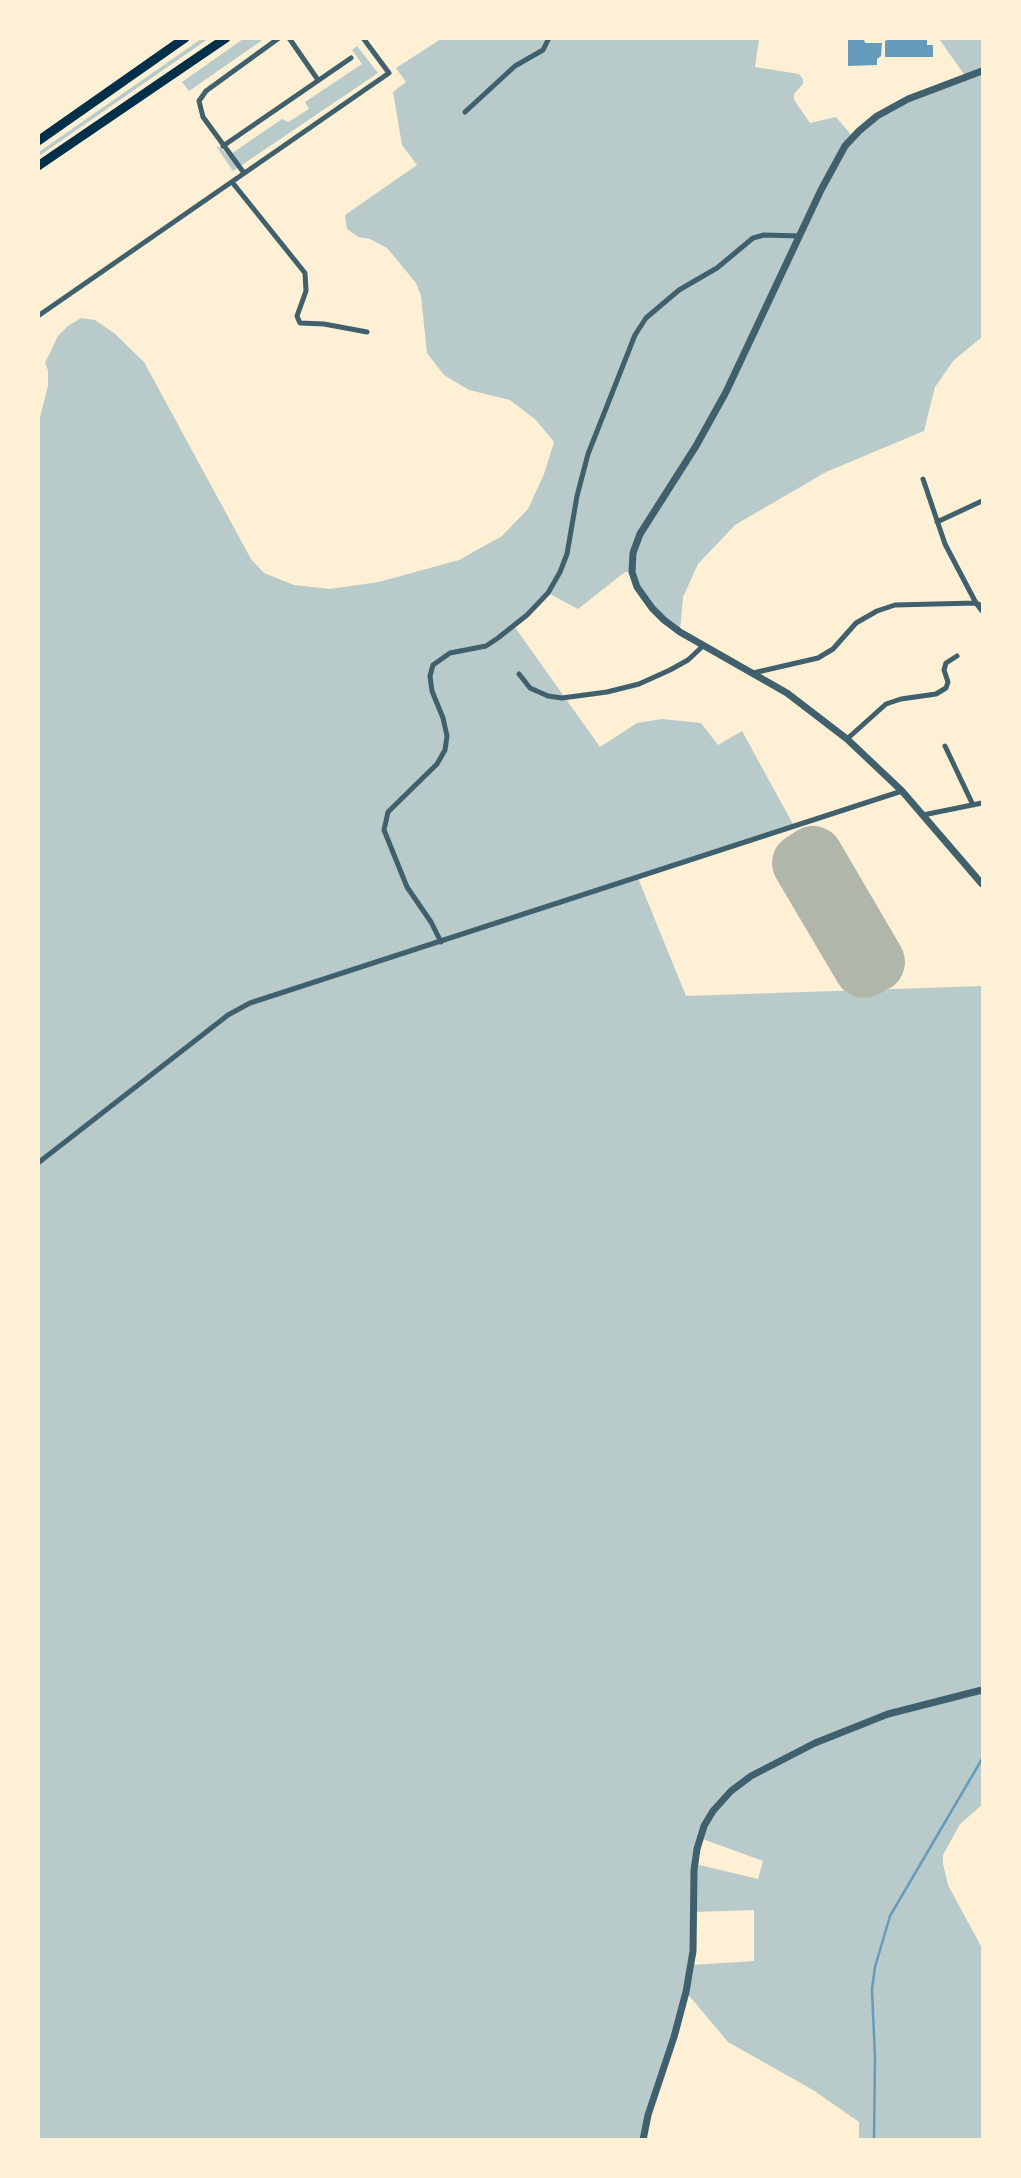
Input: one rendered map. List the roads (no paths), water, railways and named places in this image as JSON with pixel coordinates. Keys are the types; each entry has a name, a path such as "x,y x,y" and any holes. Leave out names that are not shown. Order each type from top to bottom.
{"main road":[{"path":"38,141 184,38"},
{"path":"38,166 226,38"}],"street":[{"path":"244,173 201,114 201,97 279,38"},
{"path":"289,38 318,80"},
{"path":"38,316 389,74 363,38"},
{"path":"465,112 515,66 543,50 549,38"},
{"path":"223,146 351,58"},
{"path":"982,72 908,99 877,116 845,146 726,392 696,446 640,534 633,553 632,572 637,587 652,608 680,632 787,693 847,739 902,791 978,875 982,884"},
{"path":"232,182 305,273 306,291 297,316 300,323 324,324 338,329 367,332"},
{"path":"441,942 407,887 384,830 388,813 437,764 445,750 447,736 432,691 430,676 433,665 450,653 486,646 492,642 527,615 548,593 561,572 588,454 635,335 646,318 679,290 717,268 753,238 764,235 800,236"},
{"path":"923,479 937,522 956,566 980,607"},
{"path":"937,522 982,501"},
{"path":"753,673 818,658 833,649 856,624 877,611 895,606 980,607"},
{"path":"519,674 530,688 548,696 569,697 607,692 639,684 670,670 688,660 704,645"},
{"path":"847,739 886,704 936,694 946,688 946,663 957,656"},
{"path":"945,746 973,805"},
{"path":"38,1163 228,1015 250,1003 902,791"},
{"path":"923,815 982,803"},
{"path":"643,2140 648,2115 686,1992 693,1951 694,1870 697,1849 704,1826 713,1811 731,1791 751,1776 815,1743 918,1704 982,1690"}],"water":[{"path":"848,39 882,43 877,65 848,66"},
{"path":"927,39 927,45 933,45 933,57 885,57 885,41"}],"waterway":[{"path":"874,2140 872,1989 875,1967 890,1916 982,1759"}]}
